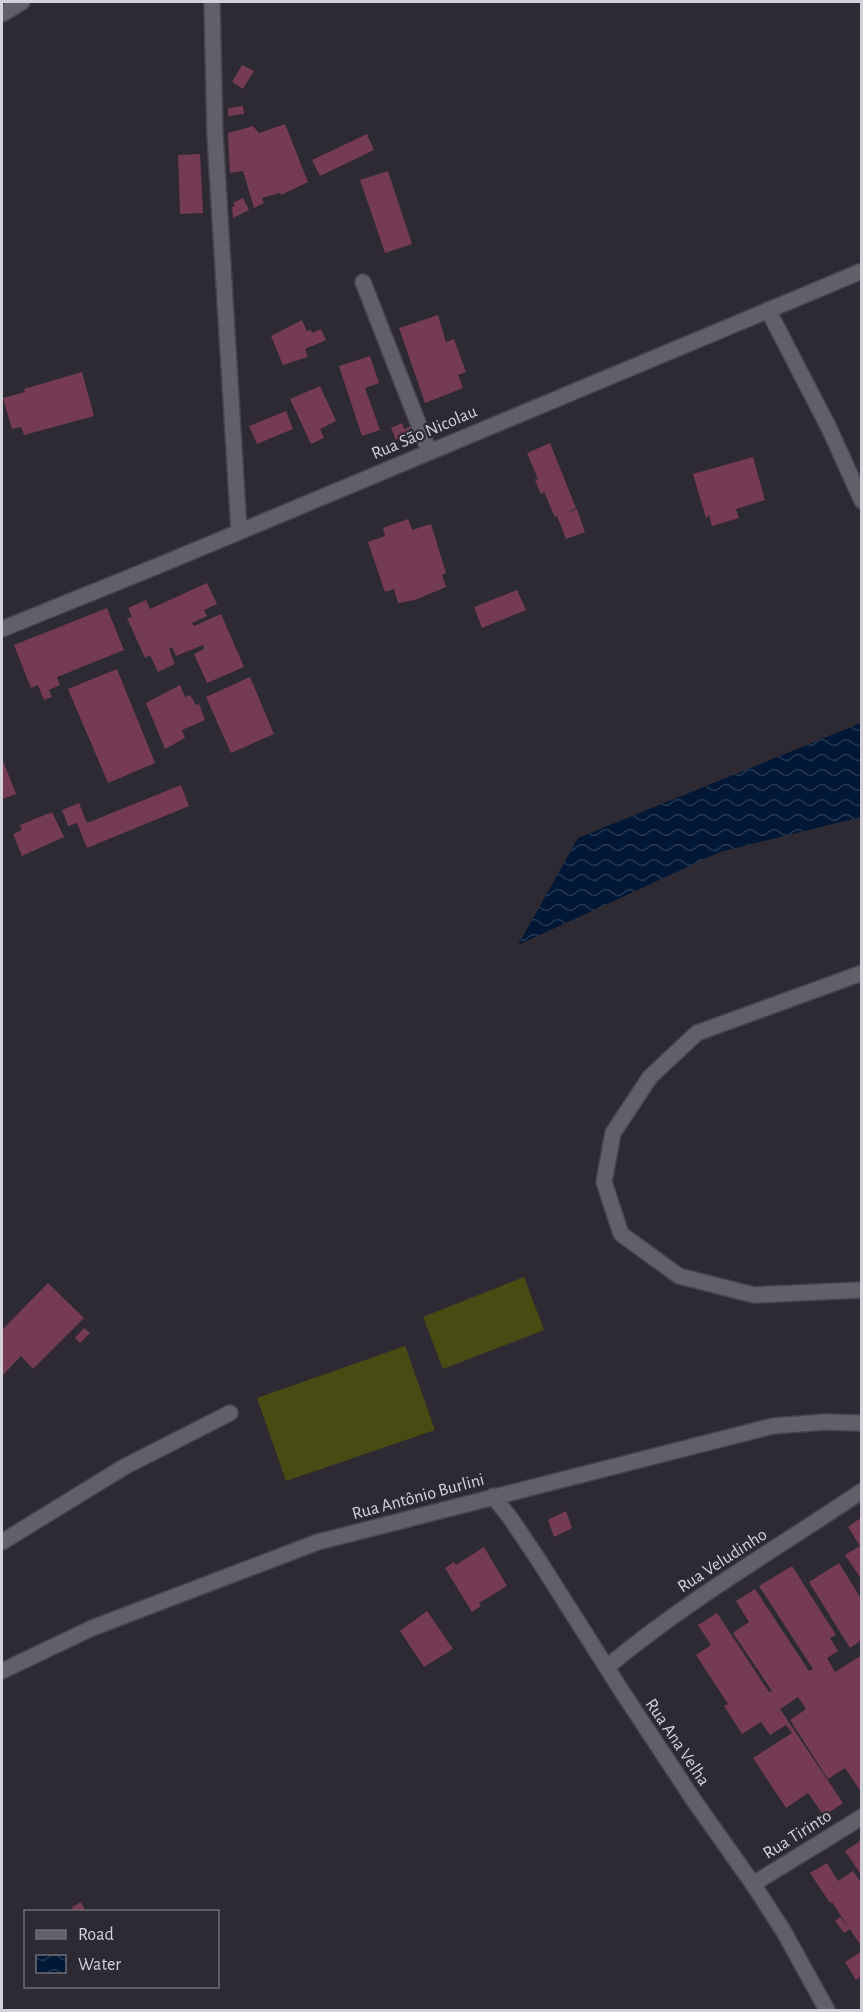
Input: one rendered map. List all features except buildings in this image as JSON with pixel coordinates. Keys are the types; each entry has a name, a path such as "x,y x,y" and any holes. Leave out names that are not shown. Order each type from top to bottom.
{"street":[{"path":"2,14 22,2"},
{"path":"212,2 215,135 239,531"},
{"name":"Rua São Nicolau","path":"2,629 861,271"},
{"path":"363,282 429,451"},
{"path":"768,310 829,428 861,501"},
{"path":"861,973 697,1032 650,1077 613,1133 604,1182 621,1234 679,1276 754,1295 861,1290"},
{"path":"2,1542 124,1467 230,1413"},
{"name":"Rua Antônio Burlini","path":"2,1671 92,1628 318,1542 773,1425 825,1422 861,1423"},
{"name":"Rua Veludinho","path":"607,1666 685,1607 861,1491"},
{"name":"Rua Ana Velha","path":"493,1497 530,1547 695,1802 753,1884 784,1932 827,2010"},
{"name":"Rua Tirinto","path":"753,1884 861,1817"}],"shaded area":[{"path":"524,1277 544,1330 443,1369 423,1317"},
{"path":"405,1346 435,1430 286,1481 257,1398"}],"water":[{"path":"861,723 861,817 720,852 518,945 578,838"}]}
